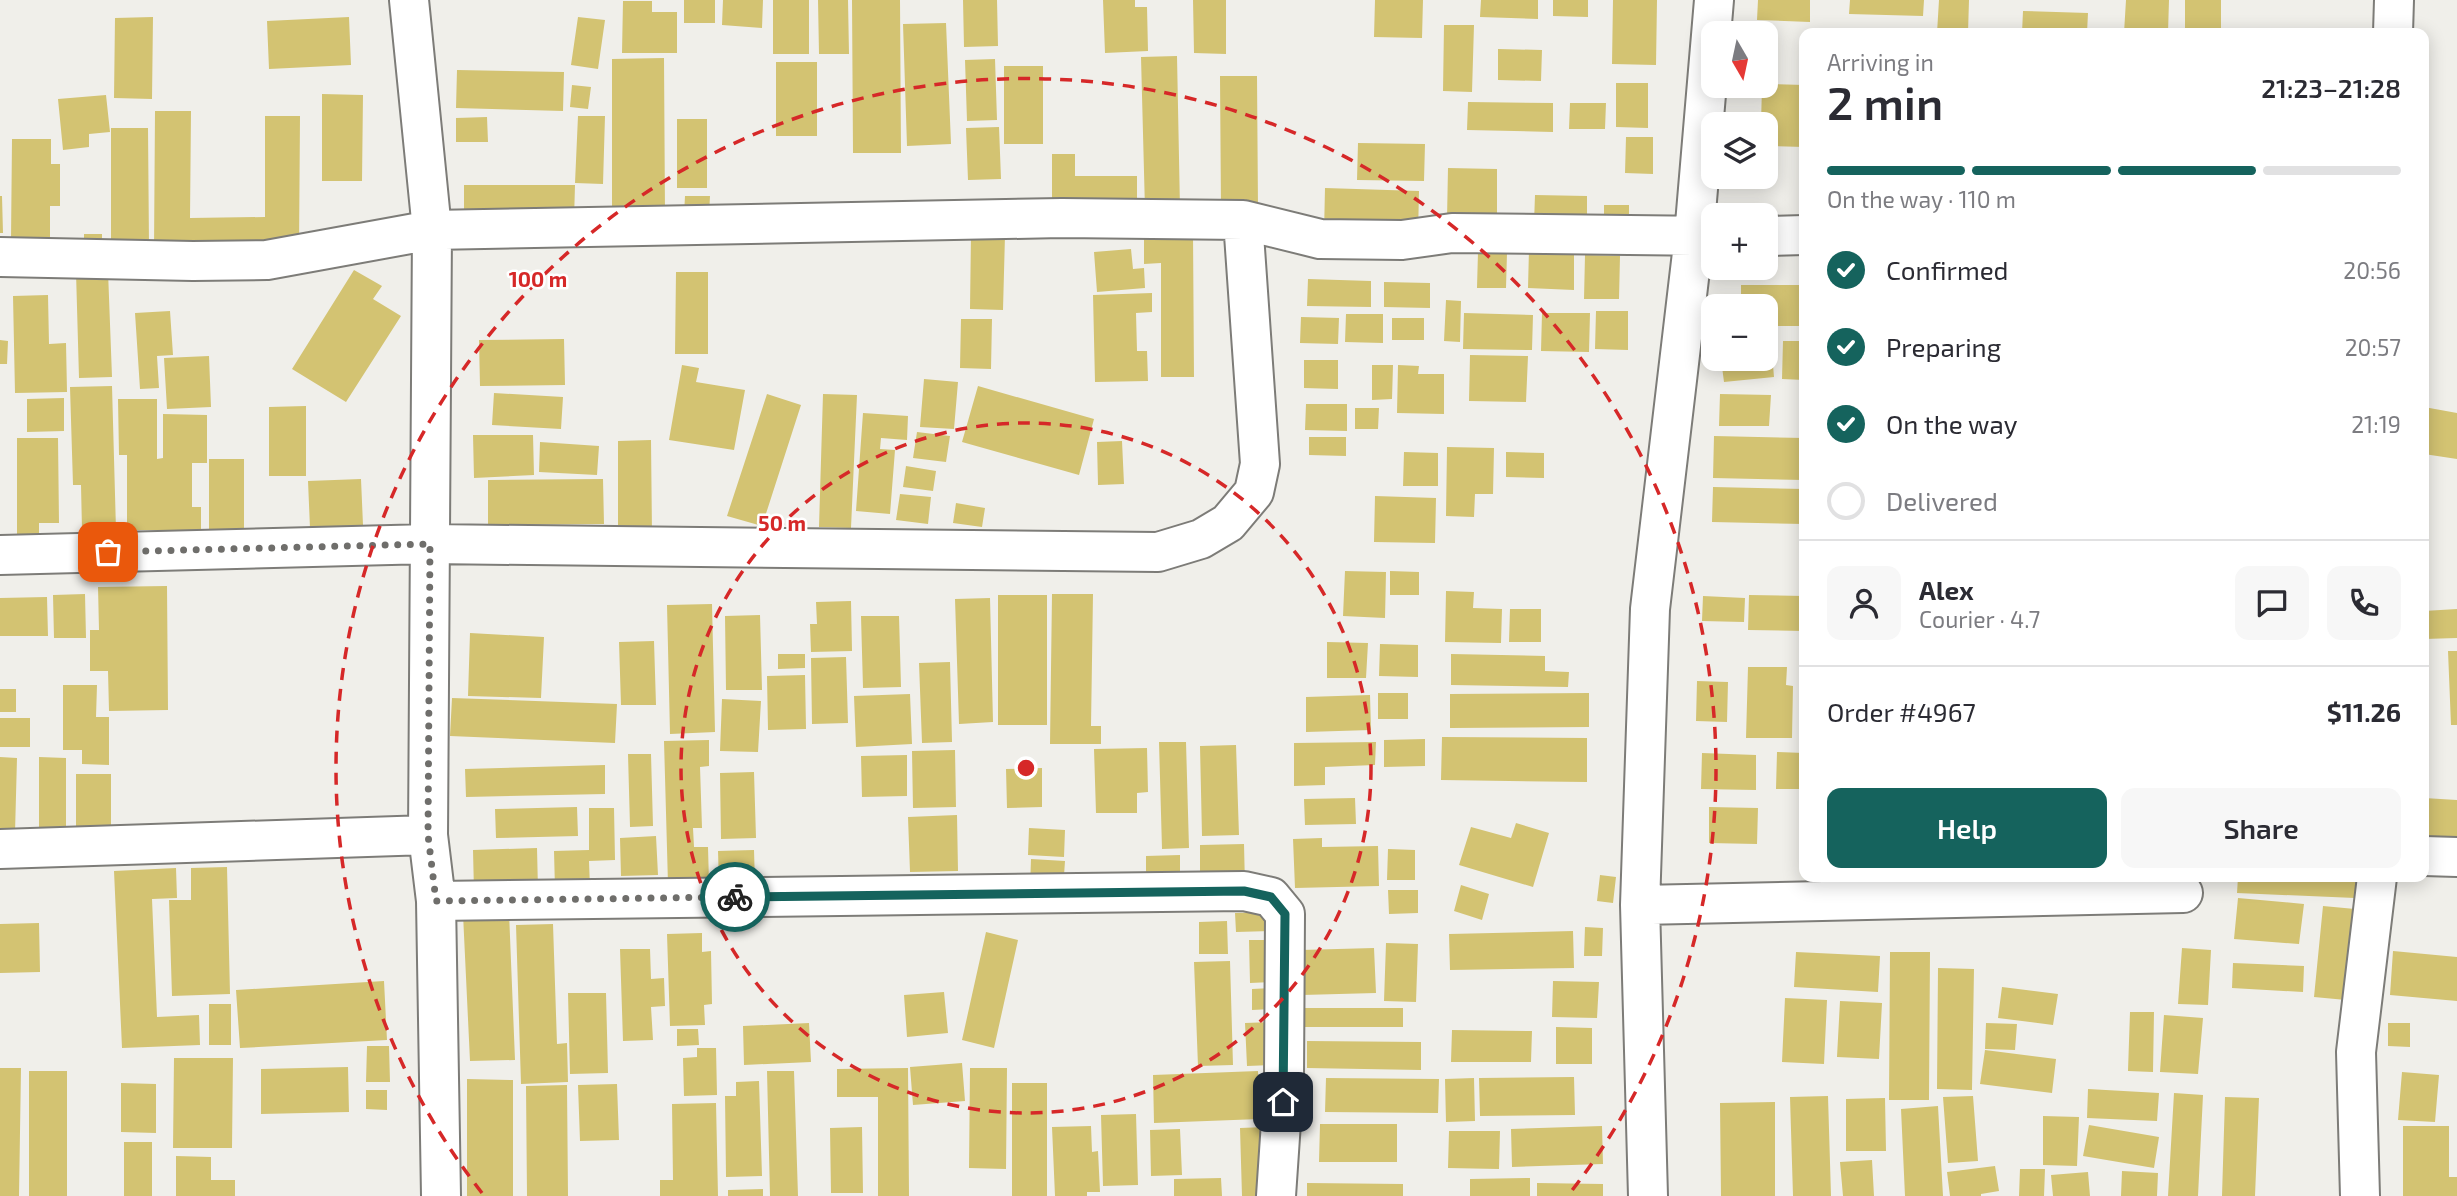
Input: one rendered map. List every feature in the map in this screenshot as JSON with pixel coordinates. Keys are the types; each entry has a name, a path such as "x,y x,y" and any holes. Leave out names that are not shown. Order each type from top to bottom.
{"street":[{"path":"409,0 432,230 428,835 436,901 441,1196"},
{"path":"1705,203 1714,0"},
{"path":"2393,28 2394,0"},
{"path":"0,257 267,260 432,230 1048,218 1242,220 1320,239 1402,240 1452,233 1701,236"},
{"path":"0,555 430,544 1158,552 1201,539 1228,523 1254,492 1260,464 1242,220"},
{"path":"1778,236 1799,235"},
{"path":"1648,1196 1640,905 1650,609 1701,257"},
{"path":"0,849 428,835"},
{"path":"2429,856 2457,857"},
{"path":"2360,1196 2356,1052 2376,882"},
{"path":"436,901 1244,891 1271,897 1285,914 1284,1078 1276,1196"},
{"path":"1640,905 2183,893"}],"building":[{"path":"684,0 715,0 715,23 684,23"},
{"path":"723,0 763,0 762,28 722,25"},
{"path":"773,0 809,0 809,54 773,54"},
{"path":"818,0 848,0 849,54 819,54"},
{"path":"852,0 900,0 901,153 853,153"},
{"path":"963,0 997,0 998,46 964,47"},
{"path":"1103,0 1135,0 1135,7 1147,7 1148,51 1105,53"},
{"path":"1193,0 1226,0 1226,54 1194,53"},
{"path":"1375,0 1423,0 1422,38 1374,37"},
{"path":"1481,0 1538,0 1538,19 1480,17"},
{"path":"1553,0 1588,0 1588,17 1553,16"},
{"path":"1613,0 1657,0 1656,65 1612,64"},
{"path":"1758,0 1810,0 1810,22 1757,20"},
{"path":"1850,0 1924,0 1923,16 1849,14"},
{"path":"1939,0 1969,0 1968,28 1937,28"},
{"path":"2126,0 2169,0 2168,28 2124,28"},
{"path":"2185,0 2221,0 2221,28 2185,28"},
{"path":"623,1 652,1 652,12 677,12 677,53 622,53"},
{"path":"2023,11 2088,13 2087,28 2022,28"},
{"path":"153,17 152,99 114,98 115,18"},
{"path":"349,17 351,65 269,69 267,21"},
{"path":"578,17 605,20 598,69 571,65"},
{"path":"946,23 951,144 907,146 903,24"},
{"path":"1444,25 1474,25 1472,92 1443,91"},
{"path":"1498,49 1542,50 1541,81 1498,80"},
{"path":"1177,56 1180,209 1145,210 1141,57"},
{"path":"664,58 665,215 612,215 612,59"},
{"path":"995,59 997,120 967,121 965,60"},
{"path":"776,62 817,62 817,136 776,136"},
{"path":"1004,66 1043,66 1043,144 1004,144"},
{"path":"457,70 564,72 563,111 456,108"},
{"path":"1220,76 1257,76 1258,209 1221,210"},
{"path":"1616,83 1648,83 1648,128 1616,127"},
{"path":"1778,84 1799,85 1799,147 1778,146 1778,112 1761,112 1762,98 1778,98"},
{"path":"572,85 591,87 588,109 570,107"},
{"path":"322,94 363,95 362,181 322,181"},
{"path":"106,95 110,132 89,134 89,147 63,150 58,99"},
{"path":"1468,102 1553,103 1553,132 1467,130"},
{"path":"1570,103 1606,103 1605,129 1569,129"},
{"path":"155,111 191,111 190,218 265,217 265,116 300,116 299,250 154,249"},
{"path":"578,116 605,116 603,184 575,183"},
{"path":"487,117 488,142 456,142 456,118"},
{"path":"677,119 707,119 707,188 677,188"},
{"path":"999,127 1001,179 968,180 966,128"},
{"path":"111,128 148,128 149,247 111,248"},
{"path":"1626,137 1653,137 1653,174 1625,173"},
{"path":"12,139 51,139 51,164 60,164 60,206 50,206 50,240 11,240"},
{"path":"1358,143 1425,144 1424,181 1357,180"},
{"path":"1052,154 1075,154 1075,176 1137,176 1137,211 1052,210"},
{"path":"1448,168 1497,169 1497,220 1447,219"},
{"path":"464,185 575,185 574,220 464,220"},
{"path":"1325,188 1419,191 1418,235 1324,233"},
{"path":"1535,195 1587,196 1587,224 1534,223"},
{"path":"2,196 3,233 0,233"},
{"path":"685,196 710,196 709,215 684,215"},
{"path":"1604,205 1629,205 1629,224 1604,224"},
{"path":"1144,232 1193,232 1194,377 1161,377 1161,263 1144,264"},
{"path":"84,234 102,234 102,252 84,252"},
{"path":"971,234 1005,235 1003,310 970,309"},
{"path":"1131,249 1133,269 1144,268 1145,288 1097,292 1094,252"},
{"path":"1529,249 1574,250 1574,290 1528,288"},
{"path":"1478,252 1507,253 1506,288 1477,288"},
{"path":"1585,255 1620,256 1619,299 1584,299"},
{"path":"354,270 382,286 373,299 401,316 346,402 292,369"},
{"path":"108,271 112,377 79,378 76,272"},
{"path":"676,272 708,272 708,354 675,354"},
{"path":"1308,279 1371,281 1371,307 1307,306"},
{"path":"1384,282 1430,283 1430,308 1384,307"},
{"path":"1741,285 1799,285 1799,326 1778,326 1778,294 1741,294"},
{"path":"1152,293 1152,312 1136,313 1137,351 1147,351 1148,381 1095,382 1093,295"},
{"path":"48,295 49,344 66,343 67,392 15,393 13,296"},
{"path":"1446,300 1461,301 1460,342 1444,341"},
{"path":"170,311 173,355 157,356 159,388 140,389 135,313"},
{"path":"1596,311 1628,311 1628,350 1595,349"},
{"path":"1464,313 1533,315 1532,350 1463,349"},
{"path":"1542,313 1590,313 1589,352 1541,351"},
{"path":"1346,314 1383,314 1383,343 1345,342"},
{"path":"1301,317 1339,318 1338,344 1300,343"},
{"path":"1392,318 1424,318 1424,340 1392,340"},
{"path":"961,319 992,319 991,369 960,368"},
{"path":"564,339 565,385 480,386 479,340"},
{"path":"0,340 8,341 7,364 0,364"},
{"path":"1783,341 1799,341 1799,380 1782,379"},
{"path":"1470,355 1528,356 1526,402 1469,401"},
{"path":"209,356 211,407 167,409 164,358"},
{"path":"1304,360 1338,360 1338,389 1304,388"},
{"path":"682,365 699,368 696,382 745,390 734,450 669,440"},
{"path":"1372,365 1393,365 1392,399 1372,400"},
{"path":"1398,365 1419,366 1418,374 1444,374 1444,414 1397,413"},
{"path":"1723,371 1774,371 1774,377 1724,382"},
{"path":"924,379 958,382 954,429 920,427"},
{"path":"112,386 116,530 82,530 81,485 73,485 70,387"},
{"path":"978,386 1094,419 1079,475 962,442"},
{"path":"494,393 563,397 561,429 492,425"},
{"path":"767,394 801,405 762,526 727,516"},
{"path":"823,394 857,395 851,528 819,527"},
{"path":"1720,394 1771,395 1769,426 1719,426"},
{"path":"64,398 64,431 27,432 27,399"},
{"path":"118,399 157,399 157,459 163,458 163,414 207,415 207,463 192,463 192,507 201,507 201,530 127,530 127,455 119,455"},
{"path":"1306,404 1347,404 1347,431 1305,430"},
{"path":"306,406 306,476 269,476 269,407"},
{"path":"1355,408 1379,408 1378,429 1355,429"},
{"path":"2429,408 2457,413 2457,459 2429,455"},
{"path":"863,413 908,416 907,440 881,438 880,449 895,450 890,514 856,511"},
{"path":"917,432 950,436 946,462 913,458"},
{"path":"473,435 533,435 534,475 474,478"},
{"path":"1714,436 1799,438 1799,480 1713,478"},
{"path":"1309,437 1346,437 1346,456 1309,455"},
{"path":"17,438 58,438 59,523 39,523 39,546 17,546"},
{"path":"651,440 652,534 618,534 618,441"},
{"path":"1122,441 1124,484 1098,485 1097,442"},
{"path":"540,442 599,446 597,475 539,472"},
{"path":"1447,447 1494,448 1493,494 1475,494 1474,517 1446,516"},
{"path":"1404,452 1438,453 1438,486 1403,486"},
{"path":"1506,452 1544,453 1544,478 1506,477"},
{"path":"209,459 244,459 244,530 209,530"},
{"path":"906,466 936,471 933,491 903,487"},
{"path":"361,479 363,525 310,528 308,481"},
{"path":"603,479 604,524 488,525 488,480"},
{"path":"1713,487 1799,489 1799,524 1712,522"},
{"path":"900,494 931,497 928,524 896,520"},
{"path":"1375,496 1436,498 1435,543 1374,542"},
{"path":"956,503 985,508 982,527 953,523"},
{"path":"1345,571 1386,572 1385,618 1343,616"},
{"path":"1390,571 1419,572 1419,595 1390,595"},
{"path":"167,586 168,710 109,711 108,671 90,671 90,630 99,630 98,587"},
{"path":"1446,591 1474,592 1473,608 1502,609 1501,643 1445,642"},
{"path":"85,594 86,638 54,638 53,595"},
{"path":"1052,594 1093,594 1091,726 1101,726 1101,744 1050,744"},
{"path":"998,595 1047,595 1047,725 998,725"},
{"path":"1749,595 1799,596 1799,631 1748,630"},
{"path":"1703,596 1745,598 1744,622 1702,621"},
{"path":"47,597 48,636 0,636 0,598"},
{"path":"990,598 993,722 959,724 955,599"},
{"path":"851,601 852,651 811,652 810,624 817,624 816,602"},
{"path":"712,604 715,732 670,734 667,605"},
{"path":"1510,609 1541,609 1541,642 1509,642"},
{"path":"2457,609 2457,638 2429,639 2429,611"},
{"path":"760,615 762,690 726,690 725,616"},
{"path":"861,616 899,616 901,687 863,688"},
{"path":"470,633 544,637 541,698 468,696"},
{"path":"654,641 656,705 621,705 619,642"},
{"path":"1327,642 1368,643 1366,678 1327,678"},
{"path":"1380,644 1418,645 1418,677 1379,676"},
{"path":"2448,651 2457,651 2457,725 2451,725"},
{"path":"778,654 805,654 805,668 778,669"},
{"path":"1451,654 1545,656 1545,671 1569,672 1568,687 1451,685"},
{"path":"846,657 848,723 812,724 811,658"},
{"path":"950,662 952,742 922,743 919,663"},
{"path":"1748,667 1787,667 1786,685 1793,686 1792,738 1746,738"},
{"path":"805,675 806,729 768,730 767,676"},
{"path":"1697,681 1728,682 1727,722 1696,721"},
{"path":"63,685 97,685 96,717 109,717 109,765 82,764 82,750 63,750"},
{"path":"0,689 16,689 16,712 0,712"},
{"path":"1378,693 1408,693 1408,719 1378,719"},
{"path":"1589,693 1589,727 1450,728 1450,694"},
{"path":"910,694 912,744 856,747 854,696"},
{"path":"1370,695 1371,730 1306,732 1306,697"},
{"path":"452,698 617,704 615,743 450,736"},
{"path":"722,699 761,701 758,752 720,751"},
{"path":"0,718 30,718 30,747 0,747"},
{"path":"1442,737 1587,738 1587,782 1441,780"},
{"path":"1425,739 1425,766 1384,767 1384,740"},
{"path":"709,740 709,766 700,767 702,828 693,828 694,847 708,847 709,883 668,884 664,741"},
{"path":"1159,742 1186,742 1189,848 1162,849"},
{"path":"1376,742 1375,765 1325,767 1325,785 1294,786 1294,743"},
{"path":"1236,745 1239,835 1202,836 1200,746"},
{"path":"1147,748 1148,792 1137,793 1137,813 1096,813 1094,749"},
{"path":"955,750 956,807 913,808 912,751"},
{"path":"1777,752 1799,753 1799,789 1776,789"},
{"path":"1702,753 1756,755 1756,790 1701,789"},
{"path":"628,754 651,754 653,826 630,827"},
{"path":"907,755 907,796 862,797 861,756"},
{"path":"0,757 17,758 15,833 0,832"},
{"path":"39,757 66,758 66,833 39,832"},
{"path":"605,765 605,794 466,797 465,769"},
{"path":"1042,768 1042,807 1007,808 1006,769"},
{"path":"754,772 756,838 721,839 720,773"},
{"path":"76,774 111,774 111,827 76,827"},
{"path":"1355,798 1356,824 1305,825 1304,799"},
{"path":"2429,798 2457,800 2457,847 2429,845"},
{"path":"577,807 578,836 496,838 495,809"},
{"path":"1709,807 1758,808 1757,844 1709,843"},
{"path":"589,808 614,808 615,860 589,861 590,888 555,889 554,851 589,850"},
{"path":"957,815 958,871 910,872 908,817"},
{"path":"1516,823 1549,833 1533,887 1459,865 1471,827 1511,838"},
{"path":"1029,828 1065,830 1064,857 1028,855"},
{"path":"656,836 658,875 621,876 620,838"},
{"path":"1322,838 1322,847 1378,846 1379,886 1295,888 1293,839"},
{"path":"1244,844 1245,886 1200,887 1200,845"},
{"path":"537,848 538,890 474,892 473,850"},
{"path":"1388,849 1415,850 1415,880 1387,880"},
{"path":"754,850 755,883 719,884 718,851"},
{"path":"1180,855 1180,876 1146,877 1146,856"},
{"path":"1031,859 1065,861 1063,890 1030,888"},
{"path":"227,867 230,994 172,996 169,900 191,900 191,868"},
{"path":"176,868 177,898 152,899 157,1017 199,1015 200,1045 122,1048 114,871"},
{"path":"1600,875 1616,877 1613,903 1597,901"},
{"path":"1923,882 1923,884 1883,883"},
{"path":"2238,882 2356,882 2355,898 2237,893"},
{"path":"1461,885 1489,894 1482,920 1454,911"},
{"path":"1388,890 1418,890 1418,913 1389,914"},
{"path":"2238,898 2304,904 2299,944 2234,939"},
{"path":"2323,906 2355,909 2346,1000 2314,997"},
{"path":"509,912 515,1060 470,1061 463,914"},
{"path":"1271,912 1271,931 1236,932 1235,913"},
{"path":"1227,921 1228,954 1199,954 1199,922"},
{"path":"39,923 40,972 0,973 0,924"},
{"path":"553,924 557,1044 567,1043 568,1082 521,1084 516,925"},
{"path":"1585,927 1603,928 1602,956 1584,956"},
{"path":"1573,931 1574,968 1450,970 1449,934"},
{"path":"986,932 1018,940 994,1048 962,1040"},
{"path":"702,933 702,952 711,951 712,1004 704,1005 705,1025 670,1026 667,934"},
{"path":"1249,940 1273,940 1275,982 1250,983"},
{"path":"1386,943 1418,944 1416,1002 1384,1001"},
{"path":"1374,948 1376,993 1302,995 1301,950"},
{"path":"2182,948 2211,950 2208,1005 2178,1004"},
{"path":"620,949 650,949 651,979 664,978 665,1006 651,1007 653,1040 623,1041"},
{"path":"2393,951 2457,957 2457,1001 2390,995"},
{"path":"1796,952 1880,956 1878,992 1794,987"},
{"path":"1890,952 1930,952 1929,1100 1889,1100"},
{"path":"1230,961 1233,1065 1198,1066 1194,962"},
{"path":"2233,963 2304,966 2303,992 2232,988"},
{"path":"1938,968 1974,969 1972,1090 1937,1089"},
{"path":"384,981 387,1040 240,1048 236,990"},
{"path":"1553,981 1599,982 1597,1018 1552,1017"},
{"path":"2002,987 2058,994 2053,1025 1998,1018"},
{"path":"1272,988 1273,1009 1252,1010 1252,989"},
{"path":"944,992 948,1033 907,1037 904,995"},
{"path":"568,993 606,993 608,1073 570,1074"},
{"path":"1785,998 1827,1000 1824,1064 1782,1062"},
{"path":"1840,1001 1882,1003 1879,1059 1837,1057"},
{"path":"209,1004 231,1004 231,1045 209,1045"},
{"path":"1297,1008 1403,1008 1403,1027 1297,1027"},
{"path":"2130,1012 2154,1012 2153,1072 2128,1071"},
{"path":"2164,1015 2203,1018 2198,1074 2160,1072"},
{"path":"1272,1022 1273,1065 1247,1066 1245,1023"},
{"path":"809,1023 811,1062 744,1065 743,1026"},
{"path":"1986,1023 2017,1024 2015,1050 1985,1049"},
{"path":"2388,1023 2410,1023 2410,1047 2388,1046"},
{"path":"1556,1027 1592,1028 1592,1064 1556,1064"},
{"path":"677,1029 698,1029 699,1045 677,1046"},
{"path":"1452,1030 1532,1031 1531,1062 1451,1062"},
{"path":"1307,1041 1421,1042 1421,1070 1307,1068"},
{"path":"367,1046 389,1046 390,1082 366,1082"},
{"path":"697,1048 716,1048 717,1095 684,1096 683,1058 697,1057"},
{"path":"1985,1050 2056,1059 2052,1093 1980,1084"},
{"path":"174,1058 233,1058 232,1148 173,1148"},
{"path":"962,1063 965,1101 913,1105 910,1067"},
{"path":"348,1067 349,1112 261,1114 261,1069"},
{"path":"0,1068 21,1068 19,1196 0,1196"},
{"path":"908,1068 909,1196 878,1196 878,1097 837,1097 837,1069"},
{"path":"970,1068 1007,1068 1006,1169 969,1168"},
{"path":"29,1071 67,1071 67,1196 29,1196"},
{"path":"767,1071 794,1071 798,1196 770,1196"},
{"path":"1258,1071 1260,1119 1154,1123 1153,1075"},
{"path":"2402,1072 2439,1075 2435,1122 2398,1120"},
{"path":"1574,1077 1575,1115 1480,1116 1479,1078"},
{"path":"1326,1078 1439,1079 1438,1113 1325,1112"},
{"path":"1474,1078 1475,1121 1446,1122 1445,1079"},
{"path":"467,1079 513,1080 513,1196 467,1196"},
{"path":"759,1081 762,1176 726,1177 725,1096 736,1096 736,1082"},
{"path":"121,1083 156,1084 156,1133 121,1132"},
{"path":"1012,1083 1047,1083 1047,1196 1012,1196"},
{"path":"617,1084 619,1140 580,1141 578,1085"},
{"path":"567,1085 568,1196 527,1196 526,1086"},
{"path":"2088,1089 2159,1093 2157,1121 2087,1118"},
{"path":"366,1090 387,1090 387,1110 366,1109"},
{"path":"2174,1093 2203,1095 2198,1196 2168,1196"},
{"path":"1828,1096 1831,1196 1793,1196 1790,1097"},
{"path":"1973,1096 1978,1161 1948,1163 1943,1097"},
{"path":"2225,1097 2259,1098 2255,1196 2222,1196"},
{"path":"1885,1098 1886,1151 1846,1151 1846,1099"},
{"path":"1775,1102 1775,1196 1721,1196 1720,1103"},
{"path":"716,1103 718,1196 660,1196 660,1180 673,1180 672,1104"},
{"path":"1938,1106 1943,1196 1905,1196 1901,1109"},
{"path":"1136,1114 1138,1185 1103,1186 1101,1115"},
{"path":"2043,1116 2079,1117 2077,1166 2043,1165"},
{"path":"1320,1124 1397,1124 1397,1162 1319,1162"},
{"path":"2089,1125 2159,1137 2154,1168 2083,1156"},
{"path":"1091,1126 1092,1152 1098,1151 1100,1192 1087,1192 1087,1196 1055,1196 1052,1127"},
{"path":"1602,1126 1603,1164 1512,1167 1511,1129"},
{"path":"2403,1126 2449,1126 2449,1177 2457,1177 2457,1196 2403,1196"},
{"path":"862,1127 863,1193 831,1193 830,1128"},
{"path":"1266,1127 1268,1196 1242,1196 1240,1128"},
{"path":"1180,1129 1182,1175 1151,1176 1150,1130"},
{"path":"1449,1131 1500,1131 1499,1169 1448,1168"},
{"path":"124,1142 152,1142 152,1196 124,1196"},
{"path":"176,1156 211,1157 211,1180 235,1180 235,1196 176,1196"},
{"path":"1872,1160 1874,1196 1843,1196 1840,1162"},
{"path":"1995,1166 1999,1191 1981,1196 1950,1196 1947,1172"},
{"path":"2020,1169 2045,1169 2044,1196 2019,1196"},
{"path":"2122,1171 2158,1173 2157,1196 2121,1196"},
{"path":"2088,1172 2090,1196 2053,1196 2051,1175"},
{"path":"1221,1178 1222,1196 1174,1196 1174,1179"},
{"path":"1530,1178 1530,1196 1470,1196 1470,1179"},
{"path":"1307,1183 1403,1184 1403,1196 1307,1196"},
{"path":"1537,1183 1603,1184 1603,1196 1537,1196"},
{"path":"763,1189 763,1196 728,1196 728,1190"}],"way so far":[{"path":"108,552 430,544 428,835 436,901 735,897"}],"route":[{"path":"735,897 1244,891 1271,897 1285,914 1283,1102"}]}
